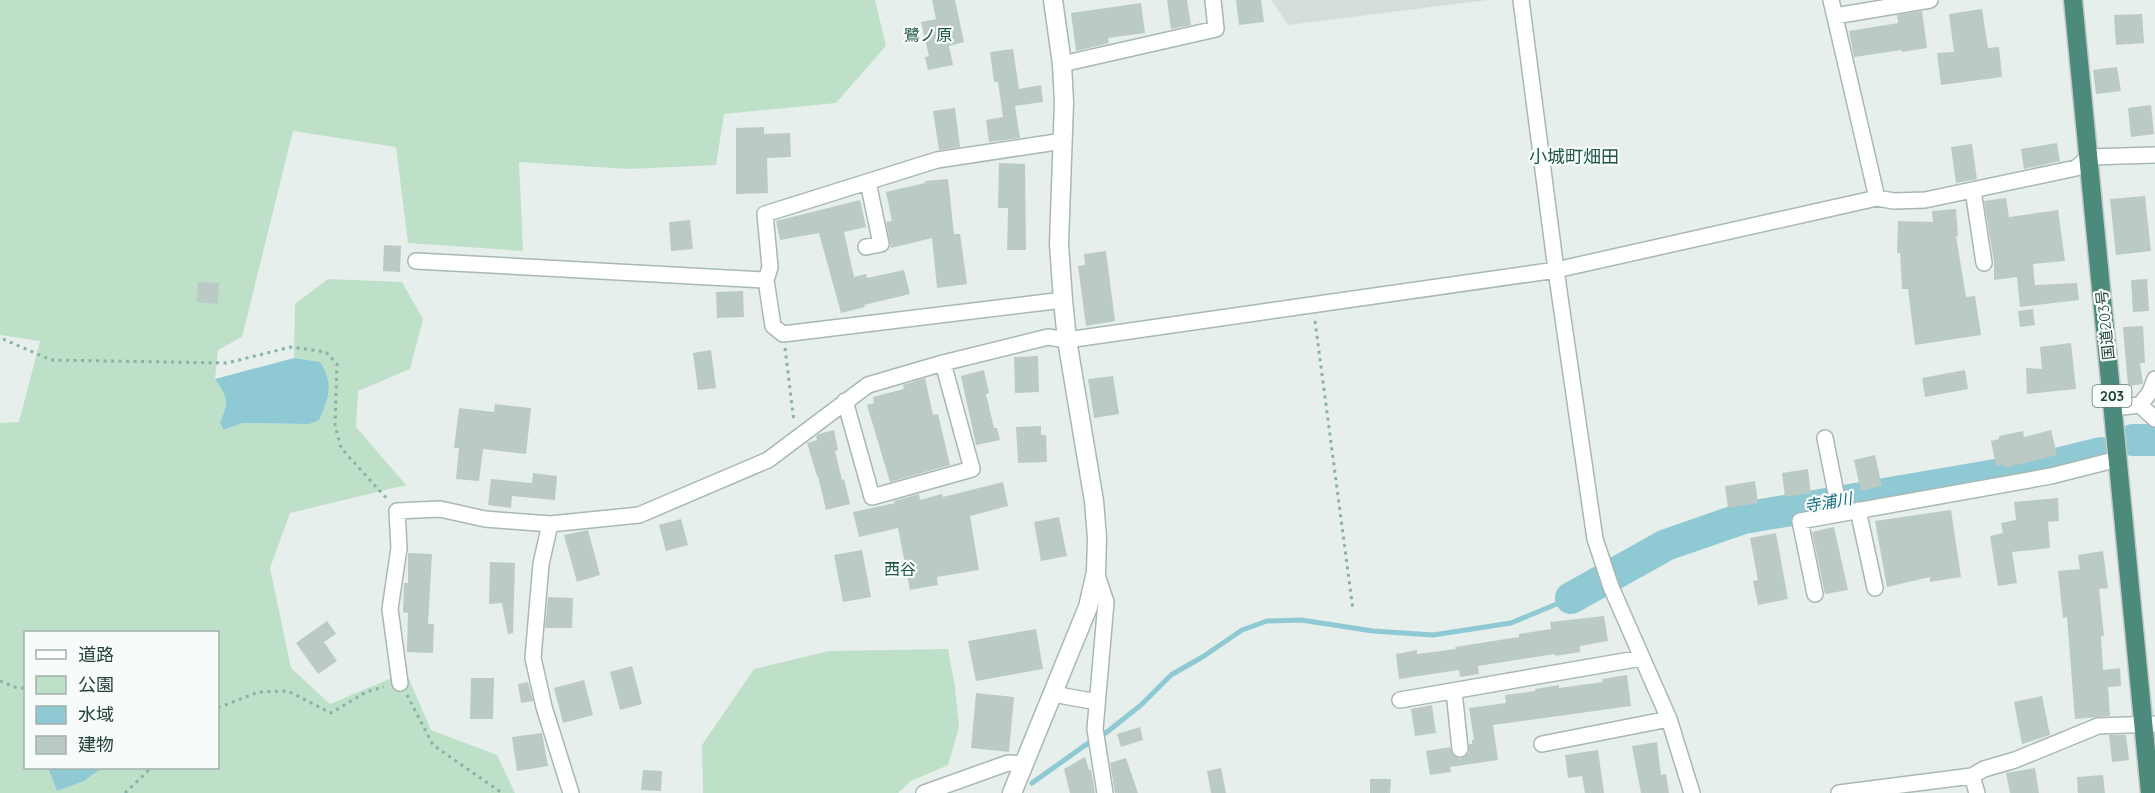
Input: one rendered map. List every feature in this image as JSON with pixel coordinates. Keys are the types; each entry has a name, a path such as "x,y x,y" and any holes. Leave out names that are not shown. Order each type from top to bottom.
{"highway":[{"name":"国道203号","path":"2073,0 2118,459 2149,724 2150,793"}],"street":[{"path":"1012,793 1088,607 1096,572 1097,538 1094,501 1067,340 1063,300 1059,244 1064,102 1062,64 1053,0"},
{"path":"1062,64 1216,29 1213,0"},
{"path":"1521,0 1556,270 1595,539 1611,587 1669,719 1692,793"},
{"path":"1831,0 1877,198"},
{"path":"1835,16 1930,0"},
{"path":"1063,141 937,160 765,214 770,267 766,280 773,326 783,333 1063,300"},
{"path":"400,683 390,609 399,548 397,511 440,509 485,519 550,524 639,515 768,460 868,385 943,363 1048,337 1067,340 1556,270 1877,198 1894,201 1925,200 2076,168 2089,157 2155,156"},
{"path":"866,247 881,244 868,182"},
{"path":"1972,190 1984,263"},
{"path":"416,261 766,280"},
{"path":"845,401 872,497 972,469 943,363"},
{"path":"2114,408 2140,405 2150,392 2155,379"},
{"path":"2140,405 2155,419"},
{"path":"1825,438 1840,513"},
{"path":"1815,594 1800,521 2051,476 2118,459"},
{"path":"1858,510 1875,588"},
{"path":"550,524 541,564 533,658 544,707 571,793"},
{"path":"1096,572 1106,602 1095,729 1106,793"},
{"path":"1400,700 1642,658"},
{"path":"1454,691 1460,749"},
{"path":"1053,694 1097,702"},
{"path":"1542,744 1669,719"},
{"path":"1839,793 1972,776 1984,769 2015,760 2098,726 2149,724"},
{"path":"924,793 1008,763 1024,764"},
{"path":"1972,776 1977,793"}],"path":[{"path":"1313,305 1353,610"},
{"path":"783,333 796,439"},
{"path":"3,339 51,360 226,363 291,347 326,352 337,364 335,425 341,448 397,511"},
{"path":"0,681 16,688 24,688"},
{"path":"219,708 258,692 288,691 331,713 366,692 400,683 433,745 502,793"},
{"path":"125,793 150,769"}],"shaded area":[{"path":"1271,0 1487,0 1288,25"}],"green space":[{"path":"0,0 875,0 886,46 836,103 724,114 716,165 629,169 519,162 523,251 408,243 396,147 293,131 242,337 218,350 215,379 226,400 220,423 225,430 243,423 309,424 320,362 294,358 295,304 328,279 402,282 423,319 410,369 358,391 356,427 406,485 290,513 270,568 291,668 330,704 406,672 431,730 497,755 515,793 0,793 0,423 19,422 40,341 0,335"},
{"path":"948,649 959,727 948,765 911,781 898,793 703,793 702,745 754,669 829,651"}],"water":[{"path":"294,358 320,362 327,377 329,391 319,420 309,424 243,423 224,430 220,423 226,400 215,379"},
{"path":"48,769 101,769 84,781 57,791"}],"building":[{"path":"932,0 955,0 964,42 949,46 953,65 928,70 925,57 929,56 921,22 936,19"},
{"path":"1167,0 1187,0 1191,25 1171,29"},
{"path":"1236,0 1261,0 1264,22 1239,25"},
{"path":"1141,3 1145,33 1108,38 1109,43 1076,51 1071,13"},
{"path":"1982,9 1988,48 1999,47 2002,77 1941,85 1937,53 1954,52 1949,14"},
{"path":"1922,11 1927,48 1854,57 1849,31 1898,23 1897,15"},
{"path":"2142,14 2144,43 2116,45 2114,15"},
{"path":"1013,49 1019,89 1041,85 1043,102 1015,106 1020,138 989,142 986,120 1003,117 998,82 994,82 990,52"},
{"path":"2117,67 2121,91 2096,94 2093,70"},
{"path":"2151,105 2154,134 2131,137 2128,108"},
{"path":"955,108 960,147 939,150 933,111"},
{"path":"764,127 764,134 790,133 791,157 767,158 768,193 736,194 736,128"},
{"path":"2057,143 2060,161 2024,169 2021,149"},
{"path":"1972,144 1977,179 1956,183 1951,147"},
{"path":"999,163 1025,164 1026,250 1007,250 1008,208 998,208"},
{"path":"948,179 954,234 960,234 967,284 937,288 932,238 891,248 886,222 892,221 886,192 925,183 925,181"},
{"path":"2145,196 2151,251 2116,255 2110,199"},
{"path":"2006,198 2009,217 2058,210 2065,261 2033,264 2035,285 2077,283 2079,300 2020,307 2017,277 1994,280 1994,262 1984,201"},
{"path":"860,200 866,227 844,232 854,277 866,274 867,278 904,270 910,294 841,313 819,233 780,240 776,221"},
{"path":"1956,209 1958,236 1956,236 1966,297 1975,296 1981,335 1915,345 1908,289 1902,289 1900,253 1897,253 1898,221 1933,222 1932,211"},
{"path":"690,220 693,249 671,251 669,222"},
{"path":"384,245 401,246 400,272 383,271"},
{"path":"1106,251 1115,321 1086,326 1078,266 1085,265 1084,254"},
{"path":"2147,279 2149,311 2133,312 2131,280"},
{"path":"198,282 219,283 218,304 197,302"},
{"path":"743,291 744,317 717,318 716,292"},
{"path":"2033,309 2035,325 2020,327 2018,311"},
{"path":"2143,326 2145,363 2140,363 2143,384 2128,386 2123,327"},
{"path":"2071,343 2076,389 2027,394 2026,368 2042,369 2040,347"},
{"path":"711,350 716,388 698,390 693,353"},
{"path":"1038,356 1039,392 1015,393 1014,357"},
{"path":"984,370 989,393 986,394 994,428 997,428 1000,440 976,445 961,376"},
{"path":"1965,370 1968,389 1925,397 1922,378"},
{"path":"1113,376 1119,414 1094,418 1088,379"},
{"path":"925,378 933,415 938,414 950,465 890,482 867,405 874,403 873,397 904,389 903,385"},
{"path":"495,404 531,408 526,454 483,449 479,481 456,479 459,448 454,448 459,408 494,412"},
{"path":"1041,426 1041,435 1046,435 1047,462 1018,463 1016,427"},
{"path":"834,430 838,450 835,451 850,504 826,510 807,443 817,440 816,436 819,434"},
{"path":"2051,430 2057,455 2004,468 2003,464 1996,466 1991,441 1999,439 1999,436 2023,431 2024,437"},
{"path":"1875,455 1882,486 1861,491 1854,460"},
{"path":"1808,469 1811,493 1785,497 1782,473"},
{"path":"533,473 557,476 555,500 512,496 511,508 488,505 491,479 532,483"},
{"path":"1755,481 1758,503 1728,508 1725,486"},
{"path":"1003,482 1008,506 970,516 979,570 937,577 938,585 910,590 898,528 859,537 853,512 895,503 894,501 919,494 920,500 942,494 943,497"},
{"path":"2058,498 2059,521 2048,522 2050,548 2012,552 2017,583 1998,586 1990,536 2003,533 2001,523 2016,520 2014,502"},
{"path":"1951,510 1961,577 1930,582 1930,577 1887,587 1875,521"},
{"path":"1059,517 1067,556 1041,561 1034,522"},
{"path":"681,519 688,545 666,551 659,525"},
{"path":"1834,527 1848,590 1825,594 1812,532"},
{"path":"588,530 600,575 577,582 564,535"},
{"path":"1776,533 1788,599 1758,605 1753,581 1758,580 1750,538"},
{"path":"862,550 871,597 843,602 834,555"},
{"path":"2103,551 2108,588 2099,589 2104,636 2101,636 2103,670 2120,668 2121,686 2108,687 2110,716 2075,719 2067,617 2063,618 2058,571 2080,569 2078,555"},
{"path":"408,553 432,554 428,624 434,624 433,653 407,652 408,613 403,612 404,583 408,583"},
{"path":"490,562 515,563 513,633 508,634 502,603 489,604"},
{"path":"548,597 573,598 572,628 545,628"},
{"path":"1604,616 1608,641 1580,646 1580,652 1478,666 1479,674 1460,677 1459,670 1399,679 1396,654 1417,650 1417,654 1456,649 1455,647 1519,637 1519,634 1551,629 1550,622"},
{"path":"327,621 336,634 324,642 337,661 318,674 296,643"},
{"path":"1036,629 1043,669 976,681 968,641"},
{"path":"632,666 642,704 620,710 610,672"},
{"path":"1627,675 1631,706 1493,725 1498,760 1450,767 1451,772 1430,775 1426,751 1450,747 1453,755 1460,759 1469,753 1469,744 1472,744 1474,740 1469,708 1506,703 1505,695 1559,685 1559,688 1603,682 1602,679"},
{"path":"471,678 494,678 493,719 470,719"},
{"path":"584,680 593,715 563,723 554,688"},
{"path":"528,682 533,701 521,703 518,684"},
{"path":"976,693 1014,697 1009,752 971,748"},
{"path":"2042,696 2050,735 2022,744 2014,702"},
{"path":"1432,705 1436,733 1415,736 1411,709"},
{"path":"1140,727 1143,740 1121,747 1117,734"},
{"path":"542,733 548,766 517,771 512,737"},
{"path":"2109,735 2126,735 2129,760 2112,762"},
{"path":"1657,742 1661,775 1666,774 1669,793 1641,793 1632,746"},
{"path":"1598,750 1604,793 1585,793 1582,776 1568,778 1565,755"},
{"path":"1085,757 1089,770 1091,769 1095,793 1070,793 1064,769"},
{"path":"1126,758 1138,793 1115,793 1110,763"},
{"path":"1221,768 1226,793 1211,793 1207,771"},
{"path":"2035,768 2039,793 2010,793 2006,773"},
{"path":"643,770 662,771 661,791 641,790"},
{"path":"2103,775 2105,793 2078,793 2077,777"},
{"path":"1370,779 1391,779 1390,793 1370,793"}],"waterway":[{"name":"寺浦川","path":"2133,440 2155,440"},
{"name":"寺浦川","path":"1571,598 1666,545 1744,518 2048,466 2101,453"},
{"path":"1032,783 1107,732 1141,705 1171,675 1242,630 1267,621 1301,620 1373,631 1433,635 1511,623 1571,598"}],"district":[{"name":"鷺ノ原","path":"928,35"},
{"name":"小城町畑田","path":"1574,156"},
{"name":"西谷","path":"900,569"}]}
